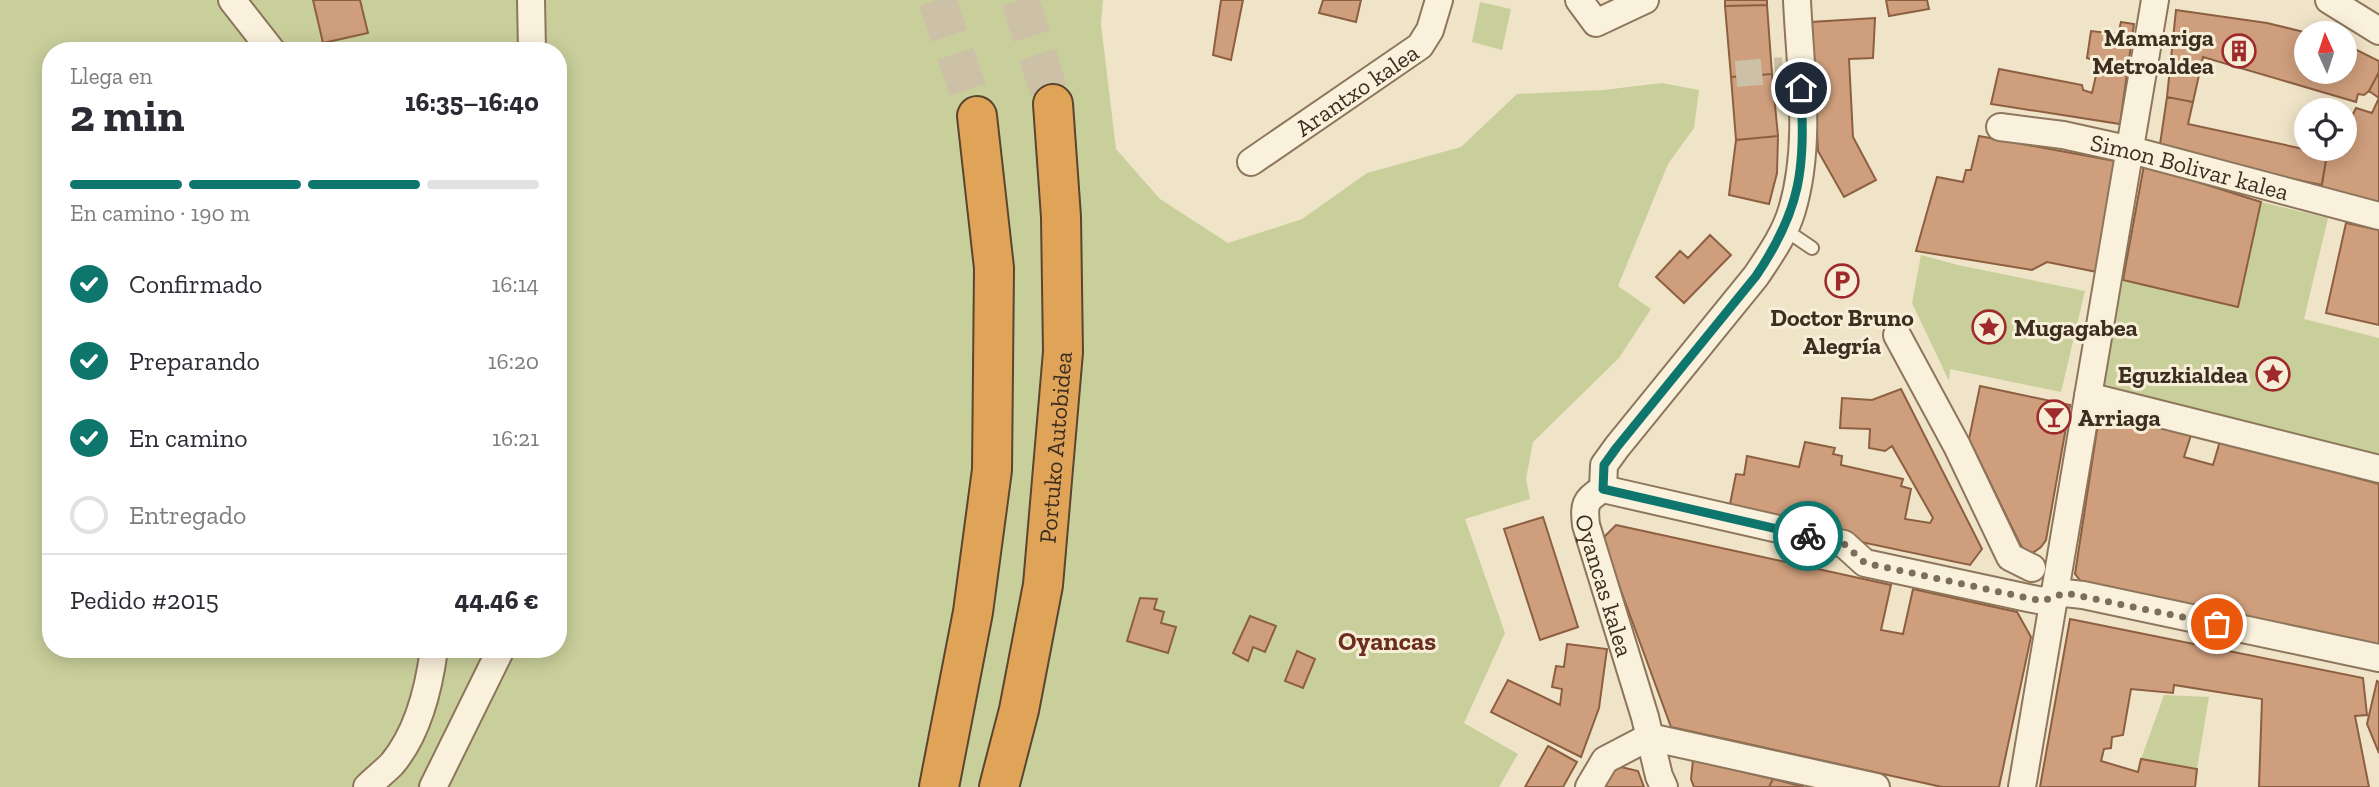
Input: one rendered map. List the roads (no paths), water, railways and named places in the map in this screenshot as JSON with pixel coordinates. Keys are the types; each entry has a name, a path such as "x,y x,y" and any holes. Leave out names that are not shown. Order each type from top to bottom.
{"highway":[{"name":"Portuko Autobidea","path":"999,787 1019,710 1043,585 1063,352 1061,217 1053,104"},
{"path":"939,787 973,612 992,470 994,268 977,117"}],"street":[{"path":"232,0 265,42"},
{"path":"531,0 532,42"},
{"name":"Arantxo kalea","path":"1251,162 1420,46 1430,30 1438,0"},
{"path":"1579,0 1596,23 1645,0"},
{"name":"Oyancas kalea","path":"1649,737 1586,525 1584,507 1590,496 1603,489 1604,465 1756,276 1776,247 1784,229 1794,201 1804,142 1797,0"},
{"path":"2022,787 2053,596 2099,346 2107,282 2155,0"},
{"path":"2329,0 2379,32"},
{"name":"Simon Bolivar kalea","path":"2000,127 2063,135 2131,149 2379,216"},
{"path":"1897,335 1957,446 2010,556 2032,568"},
{"path":"2088,396 2379,469"},
{"path":"1603,489 1844,544 1865,563 2043,601 2065,593 2083,595 2379,658"},
{"path":"367,787 392,763 413,731 432,658"},
{"path":"433,787 497,658"},
{"path":"1649,737 1664,787"},
{"path":"1589,787 1605,760 1649,737 1876,787"}],"lane":[{"path":"1784,229 1812,248"}],"tunnel":[{"path":"937,0 977,116"},
{"path":"1020,0 1053,104"},
{"path":"1736,74 1783,70"}],"place":[{"name":"Mamariga Metroaldea","path":"2239,51"},
{"name":"Doctor Bruno Alegría","path":"1842,281"},
{"name":"Mugagabea","path":"1989,327"},
{"name":"Eguzkialdea","path":"2273,374"},
{"name":"Arriaga","path":"2054,417"}],"district":[{"name":"Oyancas","path":"1387,641"}]}
